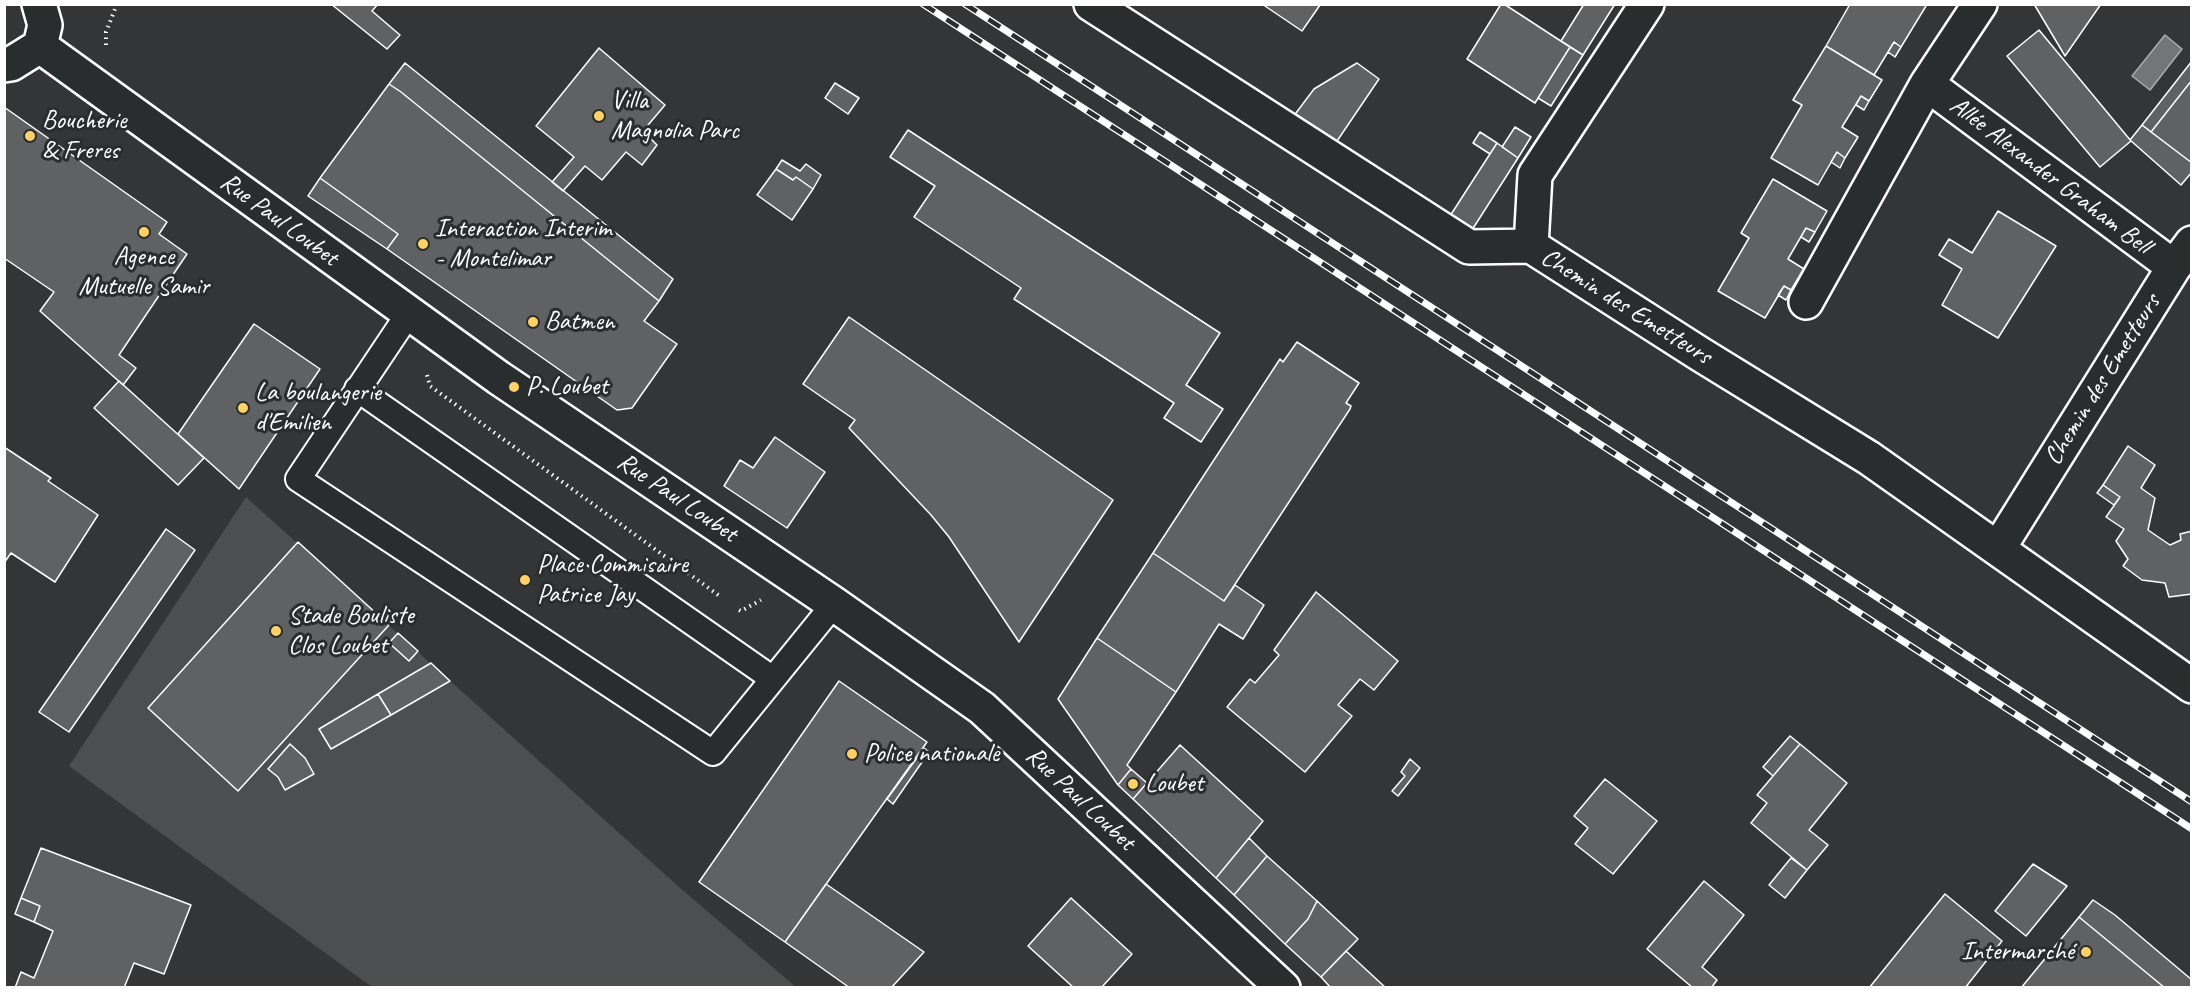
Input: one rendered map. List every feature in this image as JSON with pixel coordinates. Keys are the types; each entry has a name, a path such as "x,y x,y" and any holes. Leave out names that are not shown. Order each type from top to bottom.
{"street":[{"path":"4,65 11,64 40,46 45,25 39,4"},
{"name":"Chemin des Emetteurs","path":"1091,4 1468,247 1531,246 1869,458 2192,686"},
{"path":"1531,246 1536,175 1647,4"},
{"name":"Allée Alexander Graham Bell","path":"1806,302 1927,84 1980,4"},
{"name":"Rue Paul Loubet","path":"40,46 499,378 800,580 982,708 1283,987"},
{"name":"Allée Alexander Graham Bell","path":"1927,84 2183,255"},
{"name":"Chemin des Emetteurs","path":"1998,549 2183,255"}],"lane":[{"path":"409,314 298,479 713,753 834,604"},
{"path":"357,389 772,679"}],"path":[{"path":"409,314 430,386 723,598"},
{"path":"732,605 741,611 800,580"}],"shaded area":[{"path":"2165,35 2182,49 2150,90 2132,76"},
{"name":"Stade Bouliste Clos Loubet","path":"246,497 679,887 796,987 372,987 69,766"}],"building":[{"path":"331,4 378,4 372,11 400,35 387,49"},
{"path":"1262,4 1319,4 1320,5 1302,31"},
{"path":"1501,4 1570,47 1535,103 1467,59"},
{"path":"1584,4 1615,4 1583,55 1561,41"},
{"path":"1850,4 1923,4 1926,6 1901,47 1894,42 1874,75 1826,46"},
{"path":"2034,4 2101,4 2065,56"},
{"path":"2039,30 2131,141 2100,167 2007,56"},
{"path":"1894,42 1901,47 1895,57 1888,52"},
{"path":"1826,46 1882,80 1869,101 1861,96 1842,127 1858,137 1845,158 1837,152 1818,185 1771,158 1802,105 1793,100"},
{"path":"1570,47 1583,55 1551,106 1538,98"},
{"path":"599,48 665,105 643,131 657,145 642,165 626,152 602,180 585,166 563,191 552,182 574,157 536,126"},
{"path":"2192,61 2192,80 2151,132 2142,125"},
{"path":"405,63 673,279 659,301 389,84"},
{"path":"1357,63 1379,79 1335,144 1293,117 1314,89"},
{"path":"2192,80 2192,163 2151,132"},
{"path":"835,83 859,98 848,114 825,98"},
{"path":"389,84 659,301 644,321 677,344 632,408 617,410 387,249 398,234 320,178"},
{"path":"1861,96 1869,101 1864,110 1856,105"},
{"path":"4,107 167,222 159,234 187,254 119,355 136,368 123,385 40,311 54,292 4,258"},
{"path":"2142,125 2192,163 2192,172 2181,185 2130,140"},
{"path":"1515,127 1531,137 1518,158 1502,147"},
{"path":"908,130 1220,333 1186,385 1223,409 1201,442 1164,418 1174,403 1014,299 1021,288 914,217 935,186 890,157"},
{"path":"1480,132 1497,143 1490,154 1473,143"},
{"path":"1497,143 1518,158 1472,230 1450,216"},
{"path":"1837,152 1845,158 1840,168 1831,162"},
{"path":"782,160 800,171 806,164 821,175 813,189 796,177 793,180 776,169"},
{"path":"776,169 793,180 796,177 813,189 792,220 757,195"},
{"path":"320,178 398,234 387,249 308,196"},
{"path":"1773,179 1827,211 1815,232 1806,228 1788,259 1804,269 1791,290 1784,286 1765,318 1718,291 1749,238 1741,233"},
{"path":"1998,211 2056,246 1998,338 1942,305 1962,269 1939,255 1949,239 1972,253"},
{"path":"1806,228 1815,232 1809,242 1801,237"},
{"path":"1784,286 1791,290 1786,300 1778,295"},
{"path":"849,317 1113,500 1019,642 949,537 849,428 855,420 803,384"},
{"path":"254,324 320,369 239,489 178,434"},
{"path":"1297,342 1359,383 1346,403 1351,406 1350,409 1224,601 1153,553 1280,359 1283,362"},
{"path":"119,381 204,458 178,485 94,408"},
{"path":"775,437 825,472 787,528 724,486 740,460 753,468"},
{"path":"2128,446 2155,465 2141,488 2155,498 2148,530 2170,545 2181,540 2180,534 2192,531 2192,594 2169,597 2165,583 2142,580 2123,566 2128,559 2116,541 2124,529 2106,517 2120,497 2103,485"},
{"path":"4,447 51,478 48,481 98,515 55,582 11,553 4,563"},
{"path":"2103,485 2120,497 2114,505 2097,493"},
{"path":"166,529 195,550 69,732 39,712"},
{"path":"298,542 389,625 238,791 148,708"},
{"path":"1153,553 1224,601 1235,585 1264,605 1243,639 1219,624 1176,692 1097,638"},
{"path":"1316,592 1398,661 1374,690 1360,679 1338,705 1352,716 1305,772 1227,707 1250,679 1255,683 1279,655 1274,650"},
{"path":"398,633 418,651 409,661 389,643"},
{"path":"1097,638 1176,692 1127,765 1131,769 1118,785 1058,699"},
{"path":"431,663 450,681 391,715 378,694"},
{"path":"839,681 927,742 785,942 699,882"},
{"path":"378,694 391,715 331,749 319,729"},
{"path":"1790,736 1800,744 1773,776 1763,767"},
{"path":"290,744 305,758 314,774 285,790 278,777 268,769"},
{"path":"1800,744 1847,783 1809,830 1828,845 1807,870 1751,823 1767,803 1757,795"},
{"path":"1180,745 1263,821 1216,878 1133,799"},
{"path":"924,748 929,752 893,804 887,799"},
{"path":"1410,759 1420,768 1398,796 1392,791 1405,776 1401,772"},
{"name":"Loubet","path":"1131,769 1147,783 1133,799 1118,785"},
{"path":"1605,779 1657,821 1613,874 1575,844 1588,828 1574,816"},
{"path":"1249,838 1267,856 1234,895 1216,878"},
{"path":"41,848 191,905 164,974 134,963 124,988 15,988 21,972 34,978 53,931 34,922 40,906 21,898"},
{"path":"1267,856 1317,901 1308,919 1285,944 1234,895"},
{"path":"1791,858 1807,870 1785,898 1769,885"},
{"path":"2033,864 2067,886 2026,936 1995,911"},
{"path":"1704,881 1744,915 1702,967 1717,980 1711,988 1693,988 1647,949"},
{"path":"826,884 924,952 891,988 850,988 785,942"},
{"path":"1945,894 2002,941 1965,988 1869,988"},
{"path":"21,898 40,906 34,922 15,914"},
{"path":"1071,898 1132,954 1101,988 1074,988 1028,946"},
{"path":"2093,900 2115,915 2192,980 2192,988 2165,988 2079,917"},
{"path":"1317,901 1358,939 1321,977 1285,944 1308,919"},
{"name":"Intermarché","path":"2079,917 2165,988 2021,988"},
{"path":"1346,951 1386,988 1331,988 1321,977"}],"railway":[{"path":"923,4 2192,829"},
{"path":"965,4 2192,802"}],"place":[{"name":"Villa Magnolia Parc","path":"599,116"},
{"name":"Boucherie & Freres","path":"30,136"},
{"name":"Agence Mutuelle Samir","path":"144,232"},
{"name":"Interaction Interim - Montelimar","path":"423,244"},
{"name":"Batmen","path":"533,322"},
{"name":"P. Loubet","path":"514,387"},
{"name":"La boulangerie d'Emilien","path":"243,408"},
{"name":"Place Commisaire Patrice Jay","path":"525,580"},
{"name":"Stade Bouliste Clos Loubet","path":"276,631"},
{"name":"Police nationale","path":"852,754"},
{"name":"Loubet","path":"1133,784"},
{"name":"Intermarché","path":"2086,952"}]}
